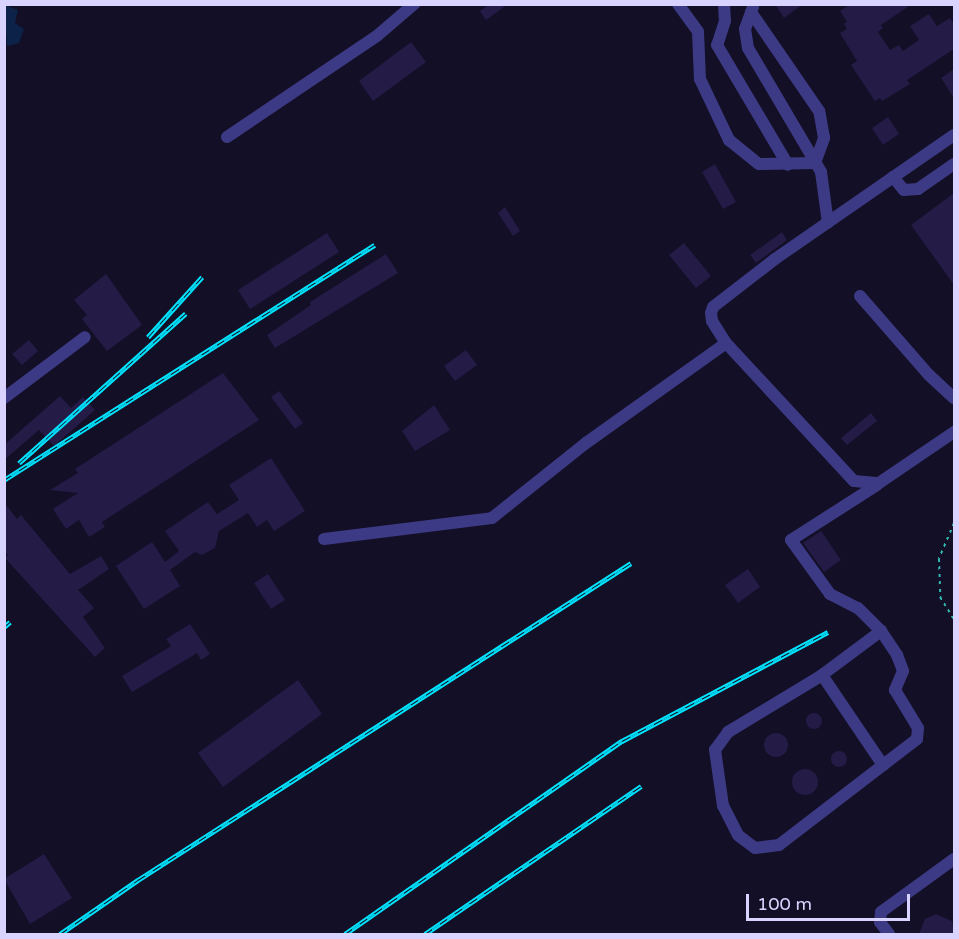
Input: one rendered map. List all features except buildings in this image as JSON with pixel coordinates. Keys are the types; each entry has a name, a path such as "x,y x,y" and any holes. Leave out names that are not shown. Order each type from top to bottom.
{"street":[{"path":"226,137 378,35 414,4"},
{"path":"678,4 698,32 700,78 729,140 759,164 815,163"},
{"path":"724,4 722,28 717,45 788,165"},
{"path":"753,8 819,111 825,138 815,163"},
{"path":"746,38 753,8"},
{"path":"722,28 746,38 815,163 825,184 828,223"},
{"path":"879,483 854,481 726,343 712,321 713,306 954,135"},
{"path":"893,177 904,190 918,189 954,164"},
{"path":"860,296 929,375 954,399"},
{"path":"4,398 85,337"},
{"path":"324,539 492,518 586,443 726,343"},
{"path":"881,632 822,675 728,732 716,750 723,806 738,834 756,848 779,845 917,739 918,728 895,690 903,671 893,644 858,608 830,594 791,540 954,432"},
{"path":"822,675 883,765"},
{"path":"889,934 880,922 881,912 954,859"}],"path":[{"path":"954,523 939,559 940,597 954,619"}],"water":[{"path":"4,5 18,10 15,23 24,29 19,43 7,46"}],"railway":[{"path":"4,480 375,245"},
{"path":"148,337 202,277"},
{"path":"19,463 186,313"},
{"path":"60,934 138,880 631,563"},
{"path":"4,627 10,622"},
{"path":"345,934 622,741 828,632"},
{"path":"425,934 641,786"}]}
